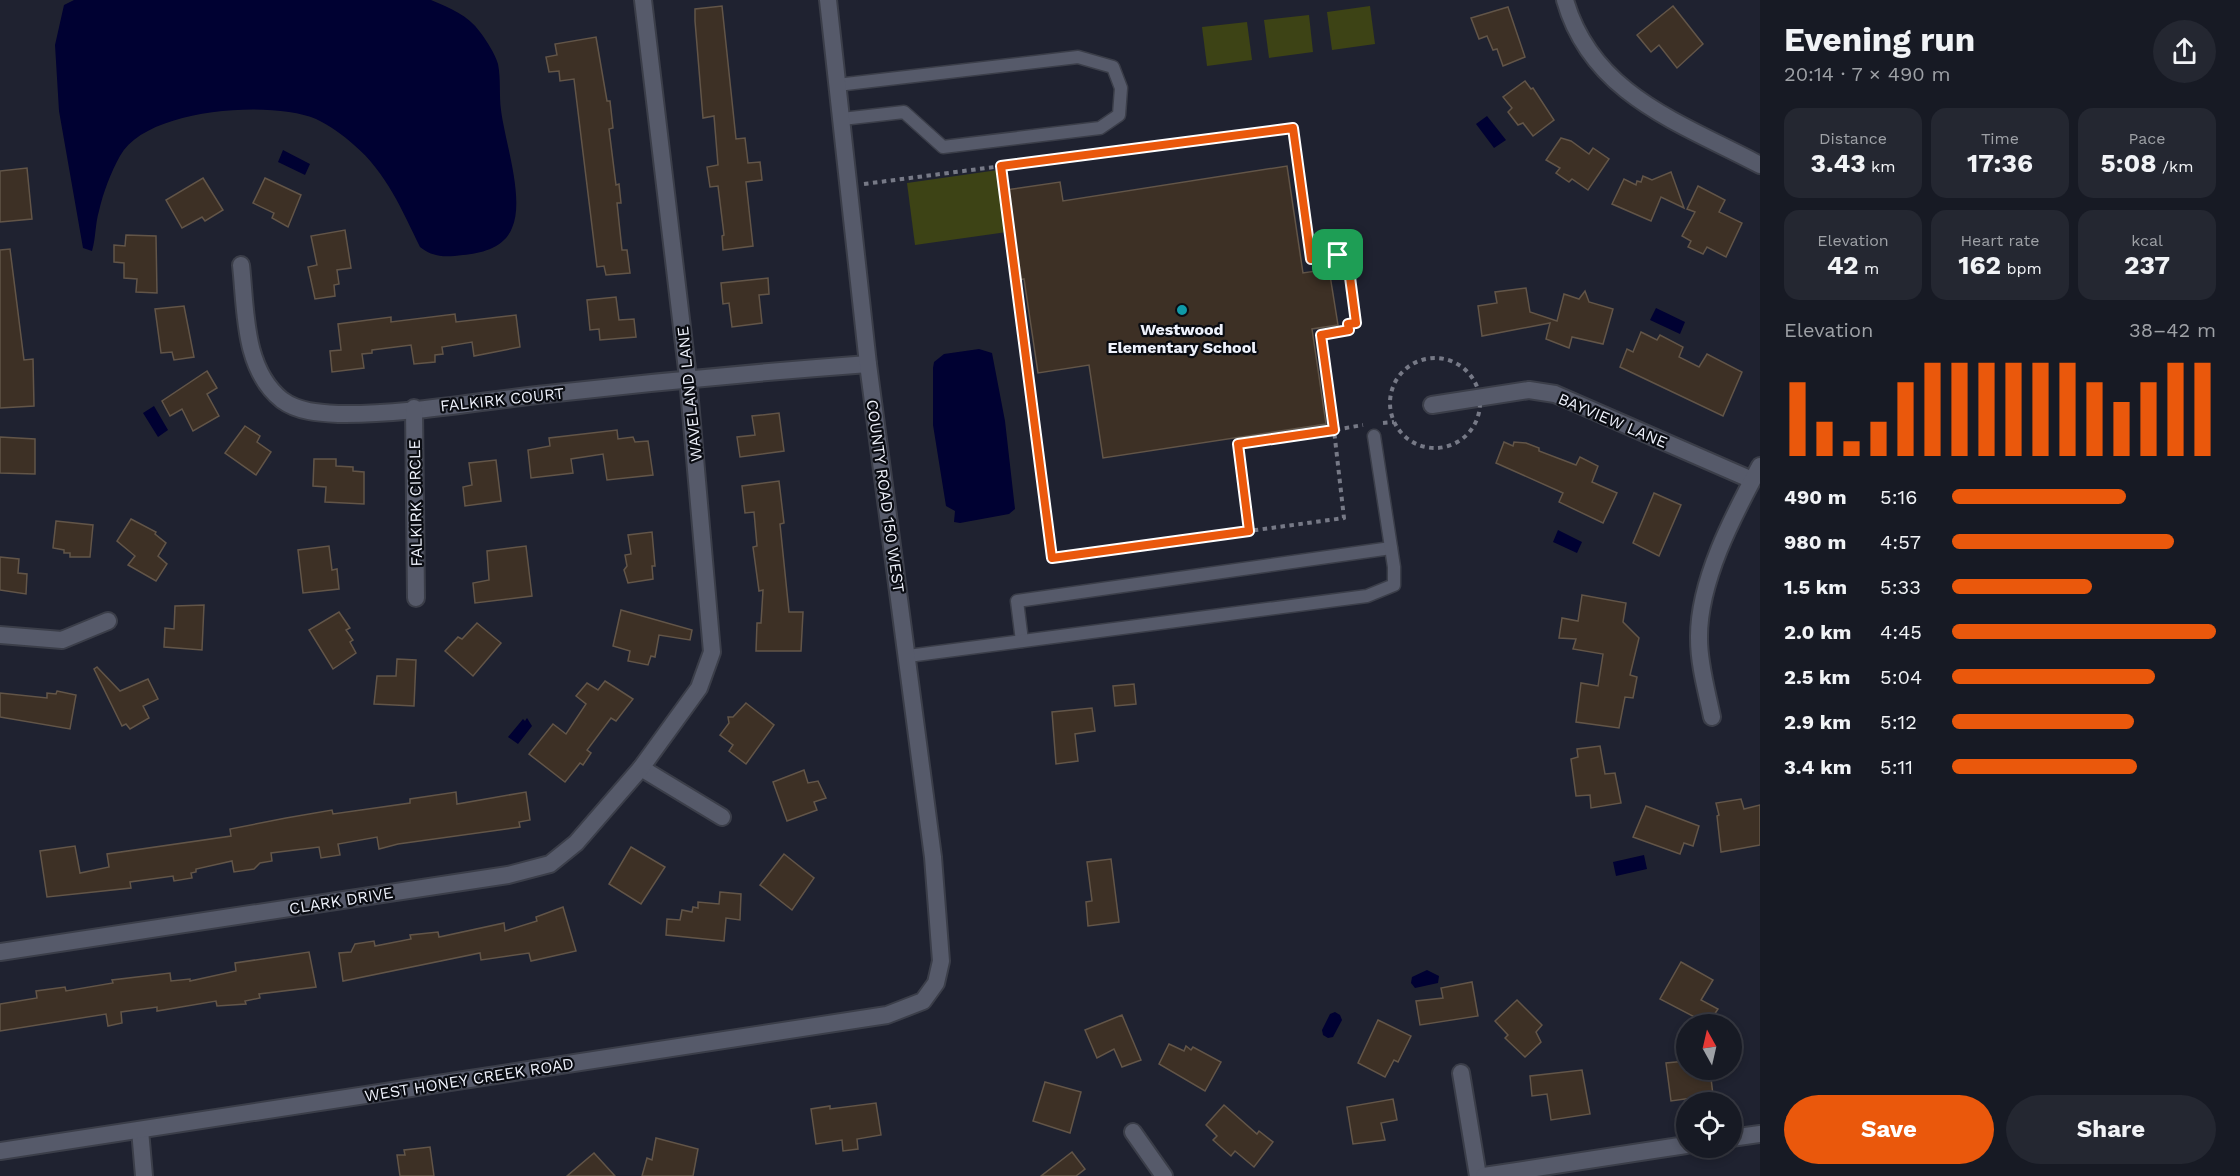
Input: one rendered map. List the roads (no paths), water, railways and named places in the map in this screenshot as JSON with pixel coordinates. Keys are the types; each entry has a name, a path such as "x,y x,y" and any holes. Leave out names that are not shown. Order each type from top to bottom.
{"street":[{"name":"WAVELAND LANE","path":"641,768 699,688 714,644 687,378 644,0"},
{"name":"COUNTY ROAD 150 WEST","path":"828,0 868,364 933,857 941,961 932,991"},
{"path":"1565,0 1584,44 1622,90 1760,165"},
{"name":"FALKIRK COURT","path":"241,265 252,352 266,383 282,400 292,406 318,413 414,408 687,378 868,364"},
{"name":"BAYVIEW LANE","path":"1432,405 1529,390 1555,394 1756,473"},
{"name":"FALKIRK CIRCLE","path":"414,408 416,598"},
{"path":"1712,717 1699,641 1700,612 1716,558 1756,473"},
{"path":"0,635 62,640 108,621"},
{"path":"641,768 722,817"},
{"name":"CLARK DRIVE","path":"0,952 536,869 550,864 576,843 641,768"},
{"name":"WEST HONEY CREEK ROAD","path":"0,1151 887,1014 913,1006 932,991"},
{"path":"1461,1073 1478,1176"},
{"path":"140,1130 144,1176"},
{"path":"1133,1132 1164,1176"},
{"path":"1742,1136 1760,1134"},
{"path":"1484,1176 1676,1147"}],"lane":[{"path":"837,86 1078,57 1113,67 1121,88 1119,115 1100,128 943,147 904,112 842,119"},
{"path":"908,656 1367,596 1394,585 1391,548 1374,436"},
{"path":"1022,641 1017,601 1391,548"}],"place":[{"name":"Westwood Elementary School","path":"1182,310"}]}
